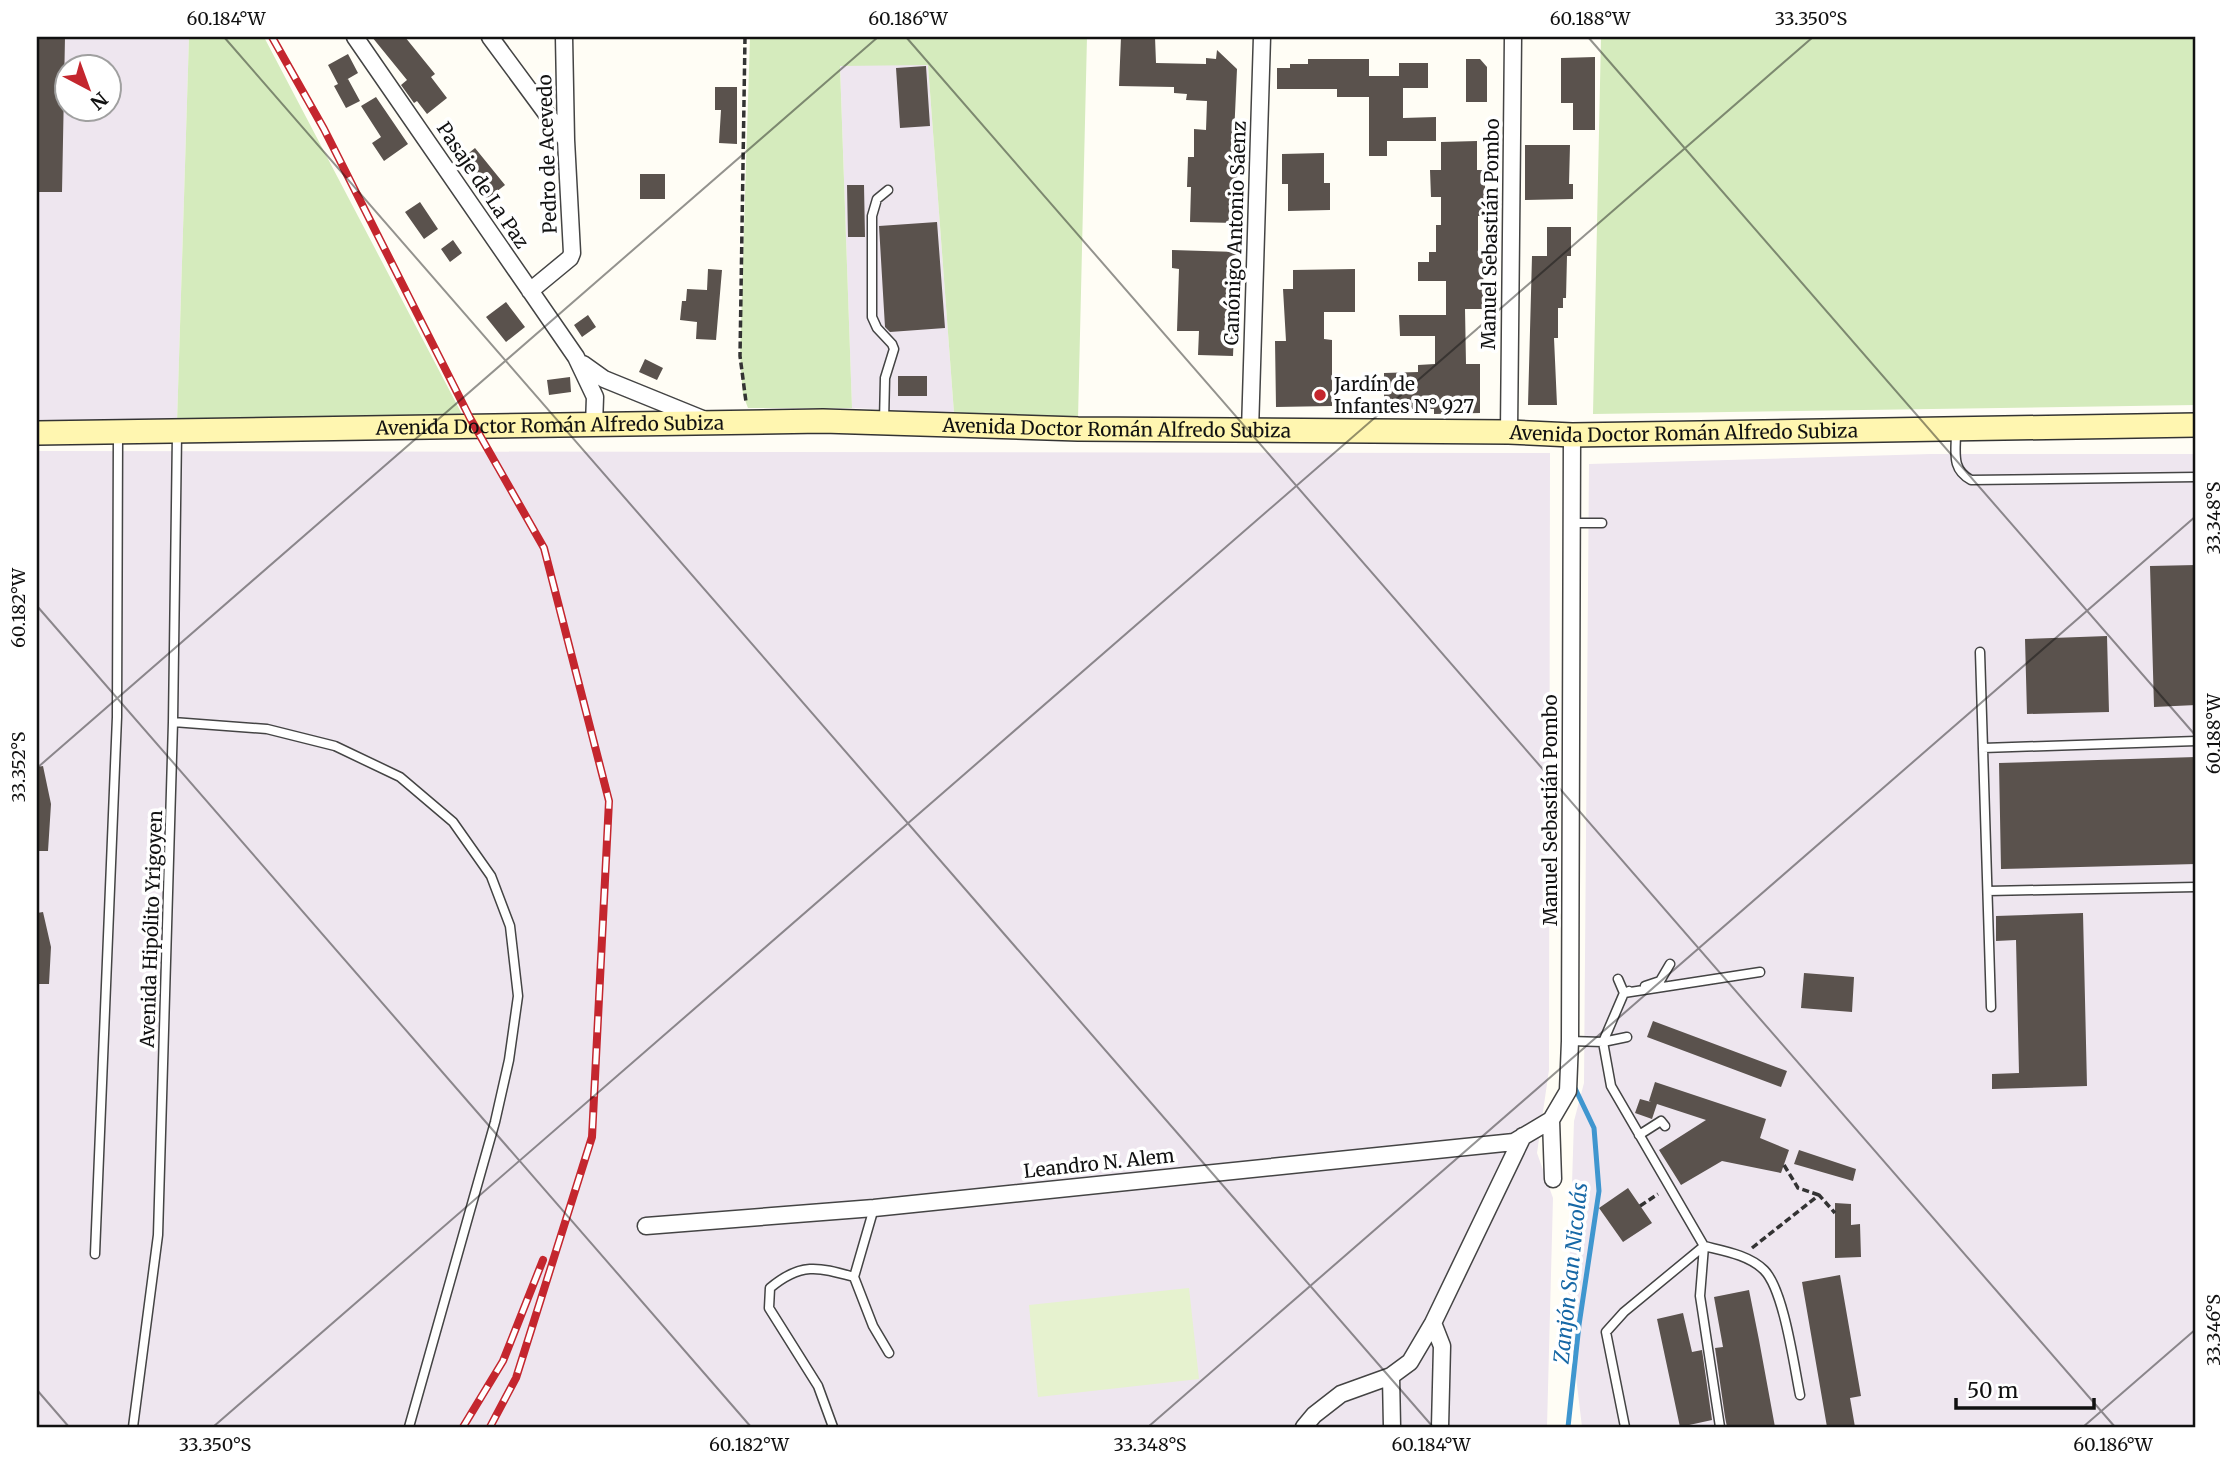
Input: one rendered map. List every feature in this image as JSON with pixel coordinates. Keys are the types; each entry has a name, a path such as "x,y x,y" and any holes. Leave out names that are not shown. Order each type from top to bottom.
{"main road":[{"name":"Avenida Doctor Román Alfredo Subiza","path":"37,433 816,421 1078,429 1509,432 1572,435 2196,425"}],"street":[{"name":"Pasaje de La Paz","path":"355,37 576,357 595,397 594,425"},
{"path":"490,37 565,140"},
{"name":"Pedro de Acevedo","path":"530,292 570,258 572,253 565,140 564,37"},
{"name":"Canónigo Antonio Sáenz","path":"1250,431 1262,37"},
{"name":"Manuel Sebastián Pombo","path":"1509,432 1513,37"},
{"name":"Pasaje de La Paz","path":"576,357 604,379 713,423"},
{"name":"Manuel Sebastián Pombo","path":"1551,1120 1568,1090 1570,1041 1572,435"},
{"path":"1551,1120 1553,1180"},
{"name":"Leandro N. Alem","path":"646,1227 874,1208 1514,1142 1551,1120"},
{"path":"1304,1427 1314,1415 1341,1394 1391,1376 1410,1362 1433,1323 1523,1136"},
{"path":"1433,1323 1441,1346 1440,1427"},
{"path":"1391,1376 1392,1427"}],"lane":[{"path":"884,422 885,379 894,349 877,328 872,317 872,216 877,199 888,190"},
{"path":"1956,429 1956,466 1961,474 1971,480 2196,477"},
{"name":"Avenida Hipólito Yrigoyen","path":"132,1427 158,1235 173,722 177,431"},
{"path":"95,1254 117,718 118,432"},
{"path":"1572,523 1602,523"},
{"path":"1980,652 1992,1007"},
{"path":"173,722 267,729 335,746 400,777 453,822 491,876 510,926 518,996 509,1060 495,1122 410,1427"},
{"path":"1983,748 2196,741"},
{"path":"1988,891 2196,887"},
{"path":"1670,964 1660,981 1625,993 1603,1042 1611,1086 1704,1246 1700,1296 1720,1427"},
{"path":"1625,993 1760,972"},
{"path":"1618,979 1625,993"},
{"path":"1570,1041 1603,1042 1627,1037"},
{"path":"1639,1135 1661,1121 1665,1126"},
{"path":"874,1208 854,1277 873,1326 889,1353"},
{"path":"1704,1246 1742,1256 1764,1270 1776,1290 1800,1395"},
{"path":"1625,1427 1606,1332 1624,1312 1704,1246"},
{"path":"832,1427 818,1386 769,1308 770,1289 786,1275 817,1267 854,1277"}],"path":[{"path":"745,37 740,356 748,423"},
{"path":"1784,1165 1798,1188 1819,1195 1835,1213"},
{"path":"1640,1206 1669,1187"},
{"path":"1742,1256 1819,1195"}],"shaded area":[{"path":"37,37 189,37 177,423 37,426"},
{"path":"840,65 928,65 954,413 852,408"},
{"path":"37,451 1550,453 1549,1070 1537,1153 1553,1198 1547,1427 37,1427"},
{"path":"1930,454 2196,454 2196,1427 1582,1427 1568,1309 1574,1121 1584,1083 1589,464"}],"green space":[{"path":"189,37 264,37 464,418 177,423"},
{"path":"750,37 1087,37 1078,419 954,413 928,65 840,66 852,408 748,408 743,395 740,356"},
{"path":"1601,37 2196,37 2196,405 1593,414"},
{"path":"1189,1288 1199,1379 1038,1397 1029,1305"}],"building":[{"path":"37,37 65,37 65,52 52,52 52,122 63,122 62,192 37,192"},
{"path":"372,37 405,37 435,74 431,77 447,98 427,114 417,101 414,103 401,85 407,80"},
{"path":"1121,37 1155,37 1156,63 1206,64 1206,58 1216,59 1217,50 1237,69 1233,158 1238,158 1236,223 1190,222 1188,157 1194,157 1194,129 1206,130 1207,101 1186,100 1187,94 1174,93 1174,87 1119,86"},
{"path":"348,54 358,73 346,80 348,79 360,101 346,108 334,86 338,84 328,65"},
{"path":"1595,57 1595,130 1573,130 1573,103 1561,103 1561,58"},
{"path":"1308,59 1369,59 1369,76 1399,76 1399,63 1428,63 1428,88 1403,88 1403,118 1436,117 1436,141 1387,141 1387,156 1369,156 1369,97 1337,97 1337,89 1277,89 1277,68 1290,68 1290,64 1308,64"},
{"path":"1466,59 1480,59 1487,67 1487,102 1466,102"},
{"path":"926,66 930,126 900,128 896,68"},
{"path":"715,87 737,87 737,144 719,143 721,110 715,110"},
{"path":"376,97 408,144 384,161 372,143 381,137 361,106"},
{"path":"1477,141 1477,170 1485,170 1485,216 1478,216 1478,251 1483,251 1484,309 1465,309 1466,364 1480,364 1480,413 1434,414 1434,409 1384,409 1384,373 1418,372 1418,365 1435,364 1435,336 1400,336 1399,315 1446,315 1446,281 1418,281 1418,262 1429,262 1429,252 1436,252 1436,225 1441,225 1441,197 1431,197 1430,170 1441,170 1441,142"},
{"path":"1525,145 1570,145 1569,184 1573,184 1573,199 1525,200"},
{"path":"475,148 505,185 486,200 474,185 477,183 459,161"},
{"path":"1324,153 1324,183 1330,183 1330,210 1288,211 1288,184 1282,184 1282,154"},
{"path":"640,174 665,174 665,199 640,199"},
{"path":"847,185 864,185 865,237 848,237"},
{"path":"420,202 438,229 424,239 405,212"},
{"path":"937,222 945,328 890,332 885,327 879,226"},
{"path":"1547,227 1571,227 1566,298 1563,298 1563,308 1558,308 1558,338 1554,338 1557,405 1528,405 1532,256 1547,256"},
{"path":"453,240 462,253 450,262 441,249"},
{"path":"1172,250 1237,252 1233,356 1198,355 1199,331 1177,331 1179,269 1172,268"},
{"path":"708,269 722,270 716,340 696,339 697,322 680,320 682,301 686,301 687,289 707,290"},
{"path":"1355,269 1355,312 1324,312 1324,339 1332,340 1332,406 1276,407 1275,341 1286,341 1283,289 1293,289 1293,270"},
{"path":"506,302 525,327 506,342 486,317"},
{"path":"588,315 596,327 582,337 574,325"},
{"path":"645,359 663,368 657,380 639,372"},
{"path":"898,376 927,376 927,396 898,396"},
{"path":"570,377 571,392 549,395 547,380"},
{"path":"2196,565 2196,705 2154,707 2150,566"},
{"path":"2107,636 2109,712 2027,714 2025,639"},
{"path":"2196,757 2196,864 2001,869 1999,763"},
{"path":"43,766 51,804 48,851 37,851 37,767"},
{"path":"43,912 51,947 49,984 37,984 37,913"},
{"path":"2083,913 2087,1086 1992,1089 1992,1074 2019,1073 2016,940 1996,941 1996,916"},
{"path":"1804,973 1854,977 1852,1012 1801,1008"},
{"path":"1653,1021 1787,1071 1781,1087 1647,1037"},
{"path":"1655,1082 1766,1119 1760,1138 1789,1150 1781,1173 1722,1161 1681,1185 1659,1150 1706,1120 1657,1104 1652,1119 1635,1113 1640,1099 1651,1102 1649,1101"},
{"path":"1799,1150 1856,1169 1853,1181 1794,1164"},
{"path":"1628,1188 1652,1223 1623,1242 1599,1208"},
{"path":"1835,1203 1851,1204 1851,1225 1860,1224 1861,1257 1835,1258"},
{"path":"1840,1275 1861,1396 1850,1398 1855,1427 1827,1427 1802,1282"},
{"path":"1749,1290 1775,1427 1727,1427 1725,1417 1715,1348 1723,1347 1714,1297"},
{"path":"1683,1313 1692,1352 1702,1350 1712,1420 1680,1427 1657,1319"}],"waterway":[{"name":"Zanjón San Nicolás","path":"1568,1427 1579,1325 1599,1191 1594,1128 1573,1084"}],"railway":[{"path":"272,37 324,129 470,418 544,548 609,801 592,1137 516,1378 490,1427"},
{"path":"463,1427 503,1361 543,1260"}],"place":[{"name":"Jardín de Infantes N° 927","path":"1320,395"}]}
